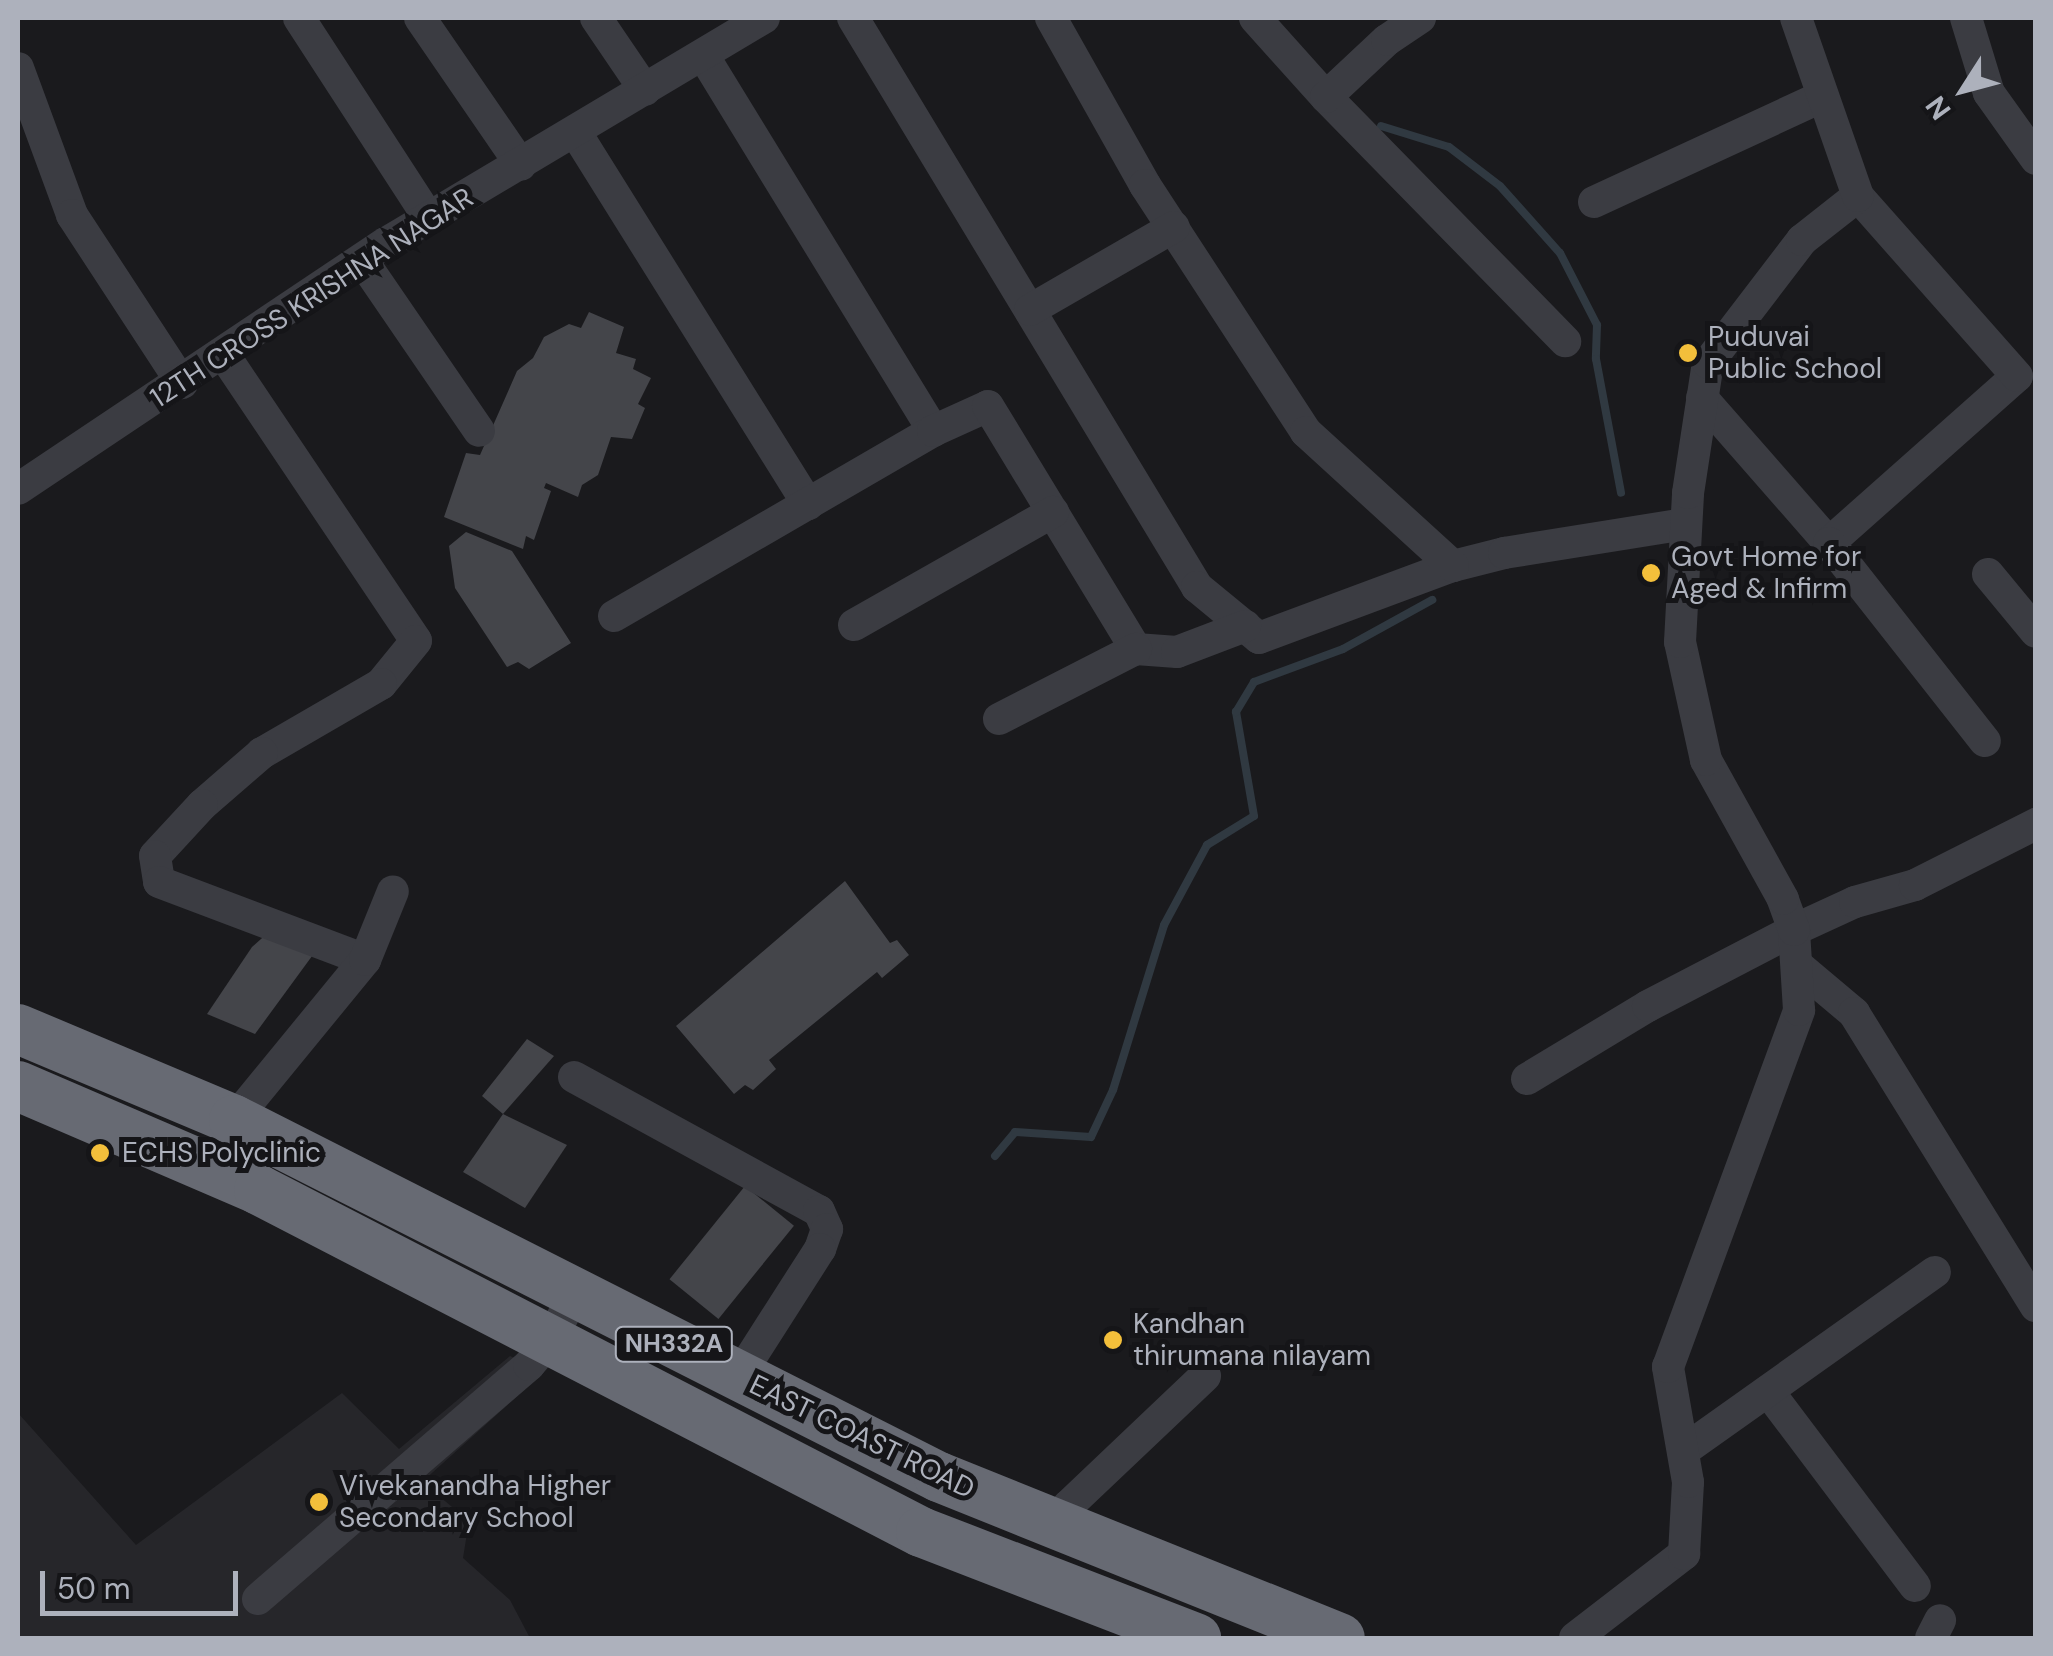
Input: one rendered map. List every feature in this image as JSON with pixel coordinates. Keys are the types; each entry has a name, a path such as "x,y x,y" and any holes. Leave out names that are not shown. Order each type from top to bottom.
{"highway":[{"name":"EAST COAST ROAD","path":"18,1029 234,1120 938,1477 1057,1528 1340,1638"},
{"name":"EAST COAST ROAD","path":"18,1086 259,1190 921,1532 1196,1638"}],"street":[{"path":"299,18 430,218"},
{"path":"420,18 521,164"},
{"path":"596,18 645,90"},
{"name":"12TH CROSS KRISHNA NAGAR","path":"18,490 362,260 764,18"},
{"path":"853,18 1198,586 1259,638 1454,566 1504,553 1686,524"},
{"path":"1050,18 1174,227 1306,432 1454,566"},
{"path":"1256,18 1326,97 1566,342"},
{"path":"1326,97 1387,40 1420,18"},
{"path":"1796,18 1858,196 2017,376 1829,543"},
{"path":"1966,18 1990,93 2036,158"},
{"path":"703,55 933,431"},
{"path":"18,68 72,215 182,383"},
{"path":"1594,202 1823,96"},
{"path":"576,133 808,504"},
{"path":"1575,1638 1684,1554 1688,1482 1668,1368 1799,1010 1794,930 1783,898 1706,760 1680,642 1686,524 1708,363 1802,240 1858,196"},
{"path":"1030,310 1174,227"},
{"path":"362,260 479,431"},
{"path":"224,355 416,641 381,684 262,753 202,805 155,856 158,882 365,960"},
{"path":"1702,398 1829,543 1985,741"},
{"path":"614,616 933,431 988,406 1136,649"},
{"path":"854,626 1054,512"},
{"path":"1988,574 2036,632"},
{"path":"999,720 1136,649 1177,652 1245,626"},
{"path":"1527,1078 1648,1006 1794,930 1854,902 1914,885 2036,824"},
{"path":"234,1120 365,960 392,892"},
{"path":"1796,965 1854,1013 2036,1306"},
{"path":"574,1077 818,1211 826,1229 820,1250 738,1377"},
{"path":"1683,1452 1936,1272"},
{"path":"258,1599 529,1365 550,1341 575,1293"},
{"path":"1057,1528 1068,1506 1205,1376"},
{"path":"1768,1391 1915,1586"}],"shaded area":[{"name":"Vivekanandha Higher Secondary School","path":"510,1356 544,1372 422,1482 469,1521 463,1558 510,1600 530,1638 18,1638 18,1413 136,1545 342,1393 399,1449"}],"building":[{"path":"589,312 624,327 616,353 636,359 633,369 651,378 638,404 645,408 632,439 611,437 598,475 582,485 578,497 546,483 544,488 551,491 534,540 526,536 523,549 444,517 466,453 480,455 517,371 533,358 544,337 569,324 581,328"},
{"path":"466,532 512,551 571,643 529,669 518,662 507,667 455,588 449,546"},
{"path":"845,881 890,943 897,940 909,955 882,978 877,972 769,1060 776,1069 753,1090 745,1085 734,1094 676,1026"},
{"path":"270,931 315,952 255,1034 207,1014 252,947"},
{"path":"527,1039 554,1056 503,1114 482,1096"},
{"path":"503,1114 567,1145 525,1208 463,1172"},
{"path":"745,1186 794,1226 718,1319 669,1279"}],"waterway":[{"path":"1381,126 1449,147 1500,186 1560,253 1597,325 1596,359 1621,493"},
{"path":"995,1156 1015,1132 1091,1137 1113,1090 1164,925 1207,845 1254,816 1236,712 1254,682 1343,649 1432,600"}],"place":[{"name":"Puduvai Public School","path":"1688,353"},
{"name":"Govt Home for Aged & Infirm","path":"1651,573"},
{"name":"ECHS Polyclinic","path":"100,1153"},
{"name":"Kandhan thirumana nilayam","path":"1113,1340"},
{"name":"Vivekanandha Higher Secondary School","path":"319,1502"}]}
